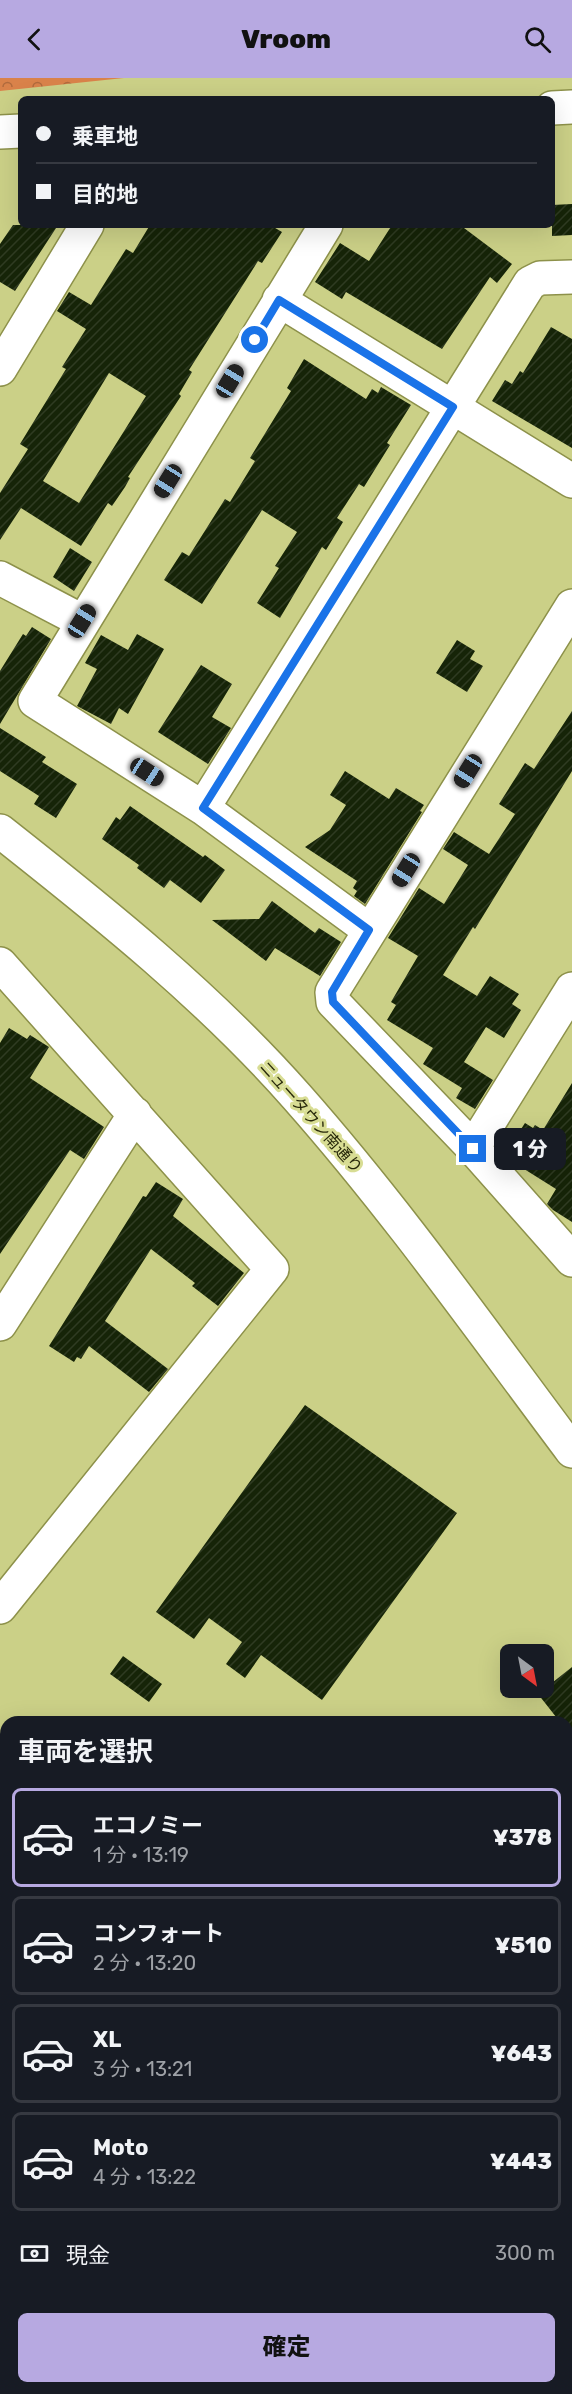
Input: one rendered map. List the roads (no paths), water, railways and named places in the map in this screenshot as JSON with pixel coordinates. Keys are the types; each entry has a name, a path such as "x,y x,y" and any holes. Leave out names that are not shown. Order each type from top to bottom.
{"street":[{"path":"555,108 572,107"},
{"path":"0,132 18,131"},
{"path":"0,369 85,228"},
{"path":"324,228 35,701 203,808 369,930"},
{"path":"203,808 530,283 540,278 572,277"},
{"path":"279,300 572,481"},
{"path":"0,578 82,621"},
{"path":"572,606 332,992 333,1002 473,1149 572,1260"},
{"name":"ニュータウン南通り","path":"0,831 116,923 208,1006 296,1095 378,1192 572,1451"},
{"path":"0,964 272,1269 0,1607"},
{"path":"473,1149 572,989"},
{"path":"0,1324 135,1114"}]}
